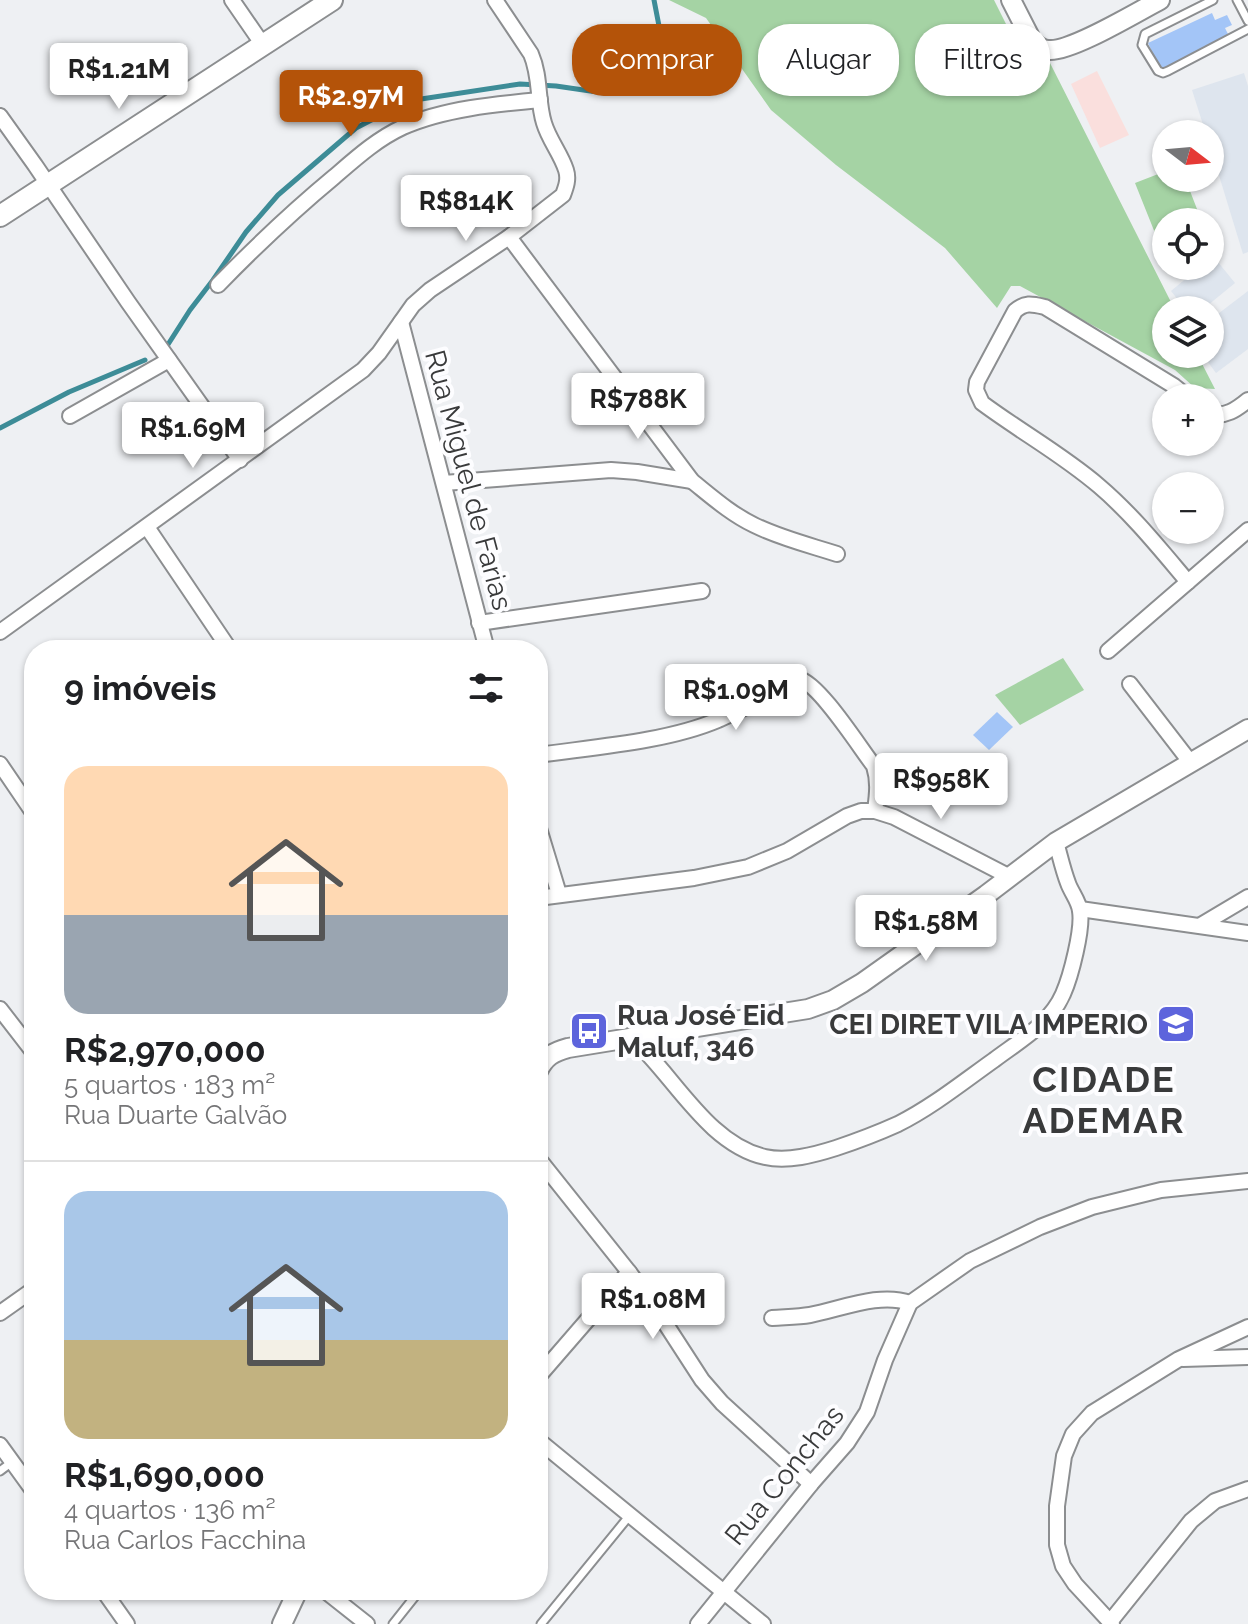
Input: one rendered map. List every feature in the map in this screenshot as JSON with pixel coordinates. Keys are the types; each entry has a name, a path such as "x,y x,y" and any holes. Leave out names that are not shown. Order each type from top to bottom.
{"main road":[{"path":"0,216 263,45 307,7 332,0"}],"street":[{"path":"232,0 263,45"},
{"path":"0,632 363,370 413,305 430,290 509,237 563,195 567,185 566,169 544,123 538,72 531,54 495,0"},
{"path":"1011,0 1032,41 1043,49 1071,46 1160,0"},
{"path":"218,285 300,205 378,140 406,126 442,115 540,96"},
{"path":"0,116 240,460"},
{"path":"509,237 692,481 752,524 837,554"},
{"path":"1171,384 1045,307 1031,304 1022,305 1015,311 977,382 976,390 982,403 1099,486 1188,582"},
{"name":"Rua Miguel de Farias","path":"401,322 484,640"},
{"path":"70,416 169,360"},
{"path":"1224,414 1236,410 1248,400"},
{"path":"444,483 611,470 692,481"},
{"path":"147,527 223,640"},
{"path":"1108,651 1248,530"},
{"path":"479,623 702,591"},
{"path":"548,754 679,733 716,721 752,704 789,679 797,679 812,686 829,705 874,766 878,791 868,811"},
{"path":"1130,684 1191,763"},
{"path":"548,1056 557,1051 631,1037 808,1009 833,1000 862,983 1056,842 1248,729"},
{"path":"0,764 24,799"},
{"path":"548,896 694,878 748,867 787,851 847,816 868,811 894,817 1010,877"},
{"path":"631,1037 648,1052 708,1123 750,1153 767,1158 814,1155 899,1123 940,1099 1031,1033 1051,1014 1063,994 1080,927 1080,909 1068,885 1056,842"},
{"path":"548,858 559,894"},
{"path":"1201,925 1248,897"},
{"path":"1080,909 1248,933"},
{"path":"0,1009 24,1040"},
{"path":"548,1171 629,1272 702,1380 760,1440 811,1484"},
{"path":"772,1318 809,1315 890,1299 910,1303 970,1261 1040,1227 1092,1207 1161,1190 1248,1181"},
{"path":"548,1365 629,1272"},
{"path":"0,1313 24,1296"},
{"name":"Rua Conchas","path":"698,1624 847,1443 867,1412 910,1303"},
{"path":"1248,1327 1179,1359 1092,1413 1073,1434 1064,1456 1057,1506 1057,1545 1063,1566 1075,1584 1111,1623 1191,1521 1215,1501 1248,1489"},
{"path":"1179,1359 1248,1357"},
{"path":"0,1445 6,1467 24,1483"},
{"path":"548,1448 763,1624"},
{"path":"110,1600 127,1624"},
{"path":"282,1624 293,1600"},
{"path":"337,1600 367,1624"}],"lane":[{"path":"1213,0 1145,34 1142,45 1158,71 1168,71 1248,29"},
{"path":"1237,0 1248,21"},
{"path":"541,1624 630,1515"},
{"path":"393,1624 412,1600"}],"shaded area":[{"path":"1097,71 1129,135 1100,148 1071,84"},
{"path":"1244,73 1248,86 1248,252 1243,254 1224,192 1224,120 1202,120 1192,90"},
{"path":"1224,270 1235,283 1219,296 1175,296 1171,291 1184,280 1224,280"},
{"path":"1248,291 1248,349 1224,367 1224,309"}],"green space":[{"path":"669,0 994,0 1006,24 915,24 915,96 1050,96 1050,63 1152,265 1152,280 1160,280 1168,296 1152,296 1152,358 1020,286 1011,286 997,308 945,248 836,165 771,110 761,96 899,96 899,24 758,24 758,92 742,69 742,24 710,24 706,18"},
{"path":"1152,176 1152,192 1190,192 1197,208 1152,208 1152,226 1135,183"},
{"path":"1171,368 1204,368 1212,384 1191,384"},
{"path":"1063,658 1084,690 1020,725 995,695"}],"building":[{"path":"1212,13 1215,20 1227,15 1232,25 1225,28 1230,38 1161,71 1148,43"},
{"path":"997,712 1013,727 989,750 973,735"}],"waterway":[{"path":"167,346 246,232 278,195 356,128 408,101 520,84 604,93 646,56 660,31 654,0"},
{"path":"0,428 69,392 145,360"}],"place":[{"name":"CEI DIRET VILA IMPERIO","path":"1176,1024"},
{"name":"Rua José Eid Maluf, 346","path":"589,1031"}],"district":[{"name":"CIDADE ADEMAR","path":"1104,1100"}]}
